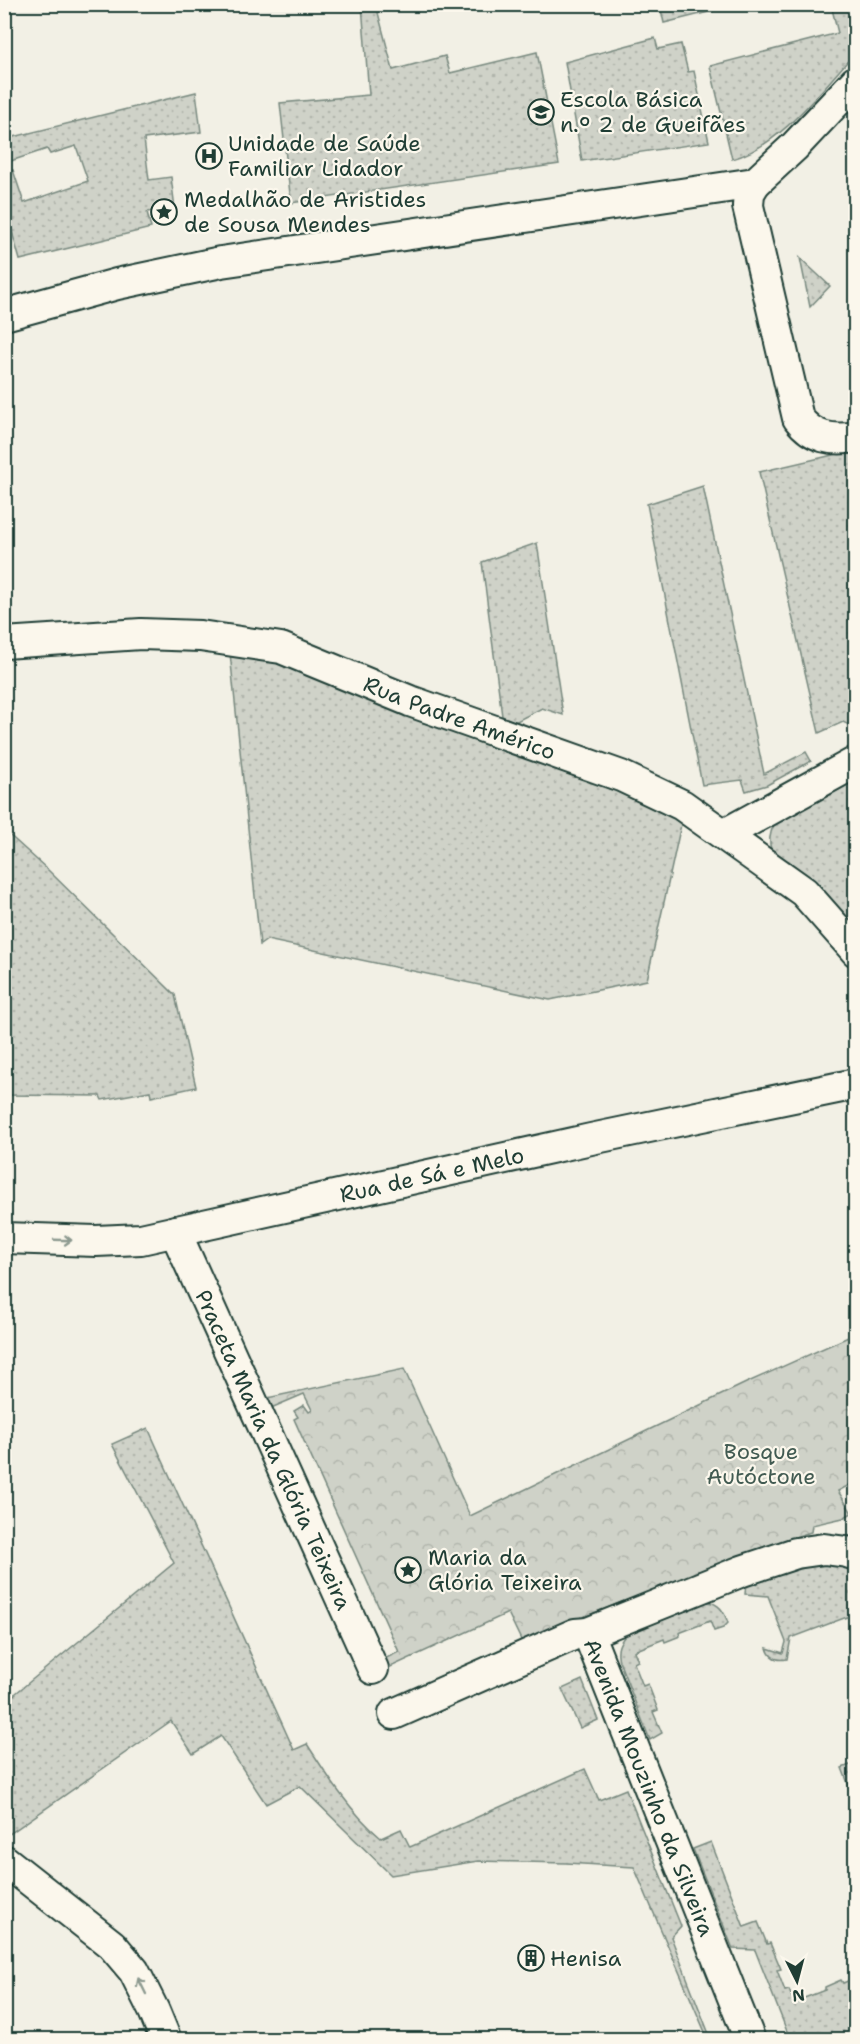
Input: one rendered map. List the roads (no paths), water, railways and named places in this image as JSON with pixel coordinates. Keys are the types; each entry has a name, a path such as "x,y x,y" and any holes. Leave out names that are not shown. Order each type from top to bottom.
{"street":[{"path":"855,81 794,147 755,183 749,193 748,206 798,418 806,428 824,438 855,437"},
{"path":"4,315 117,284 221,262 755,183"},
{"name":"Rua Padre Américo","path":"4,643 141,634 201,636 280,648 410,701 621,776 682,806 804,892 855,951"},
{"path":"724,834 855,762"},
{"name":"Rua de Sá e Melo","path":"4,1238 104,1241 141,1239 591,1139 855,1084"},
{"name":"Praceta Maria da Glória Teixeira","path":"175,1231 373,1670"},
{"name":"Avenida Mouzinho da Silveira","path":"750,2040 588,1633 742,1571 796,1553 835,1549 855,1555"},
{"path":"394,1714 575,1634 588,1633"},
{"path":"4,1860 112,1945 134,1971 166,2040"}],"place":[{"name":"Escola Básica n.º 2 de Gueifães","path":"541,112"},
{"name":"Unidade de Saúde Familiar Lidador","path":"209,156"},
{"name":"Medalhão de Aristides de Sousa Mendes","path":"164,212"},
{"name":"Maria da Glória Teixeira","path":"408,1570"},
{"name":"Henisa","path":"531,1958"}],"park label":[{"name":"Bosque Autóctone","path":"761,1464"}]}
